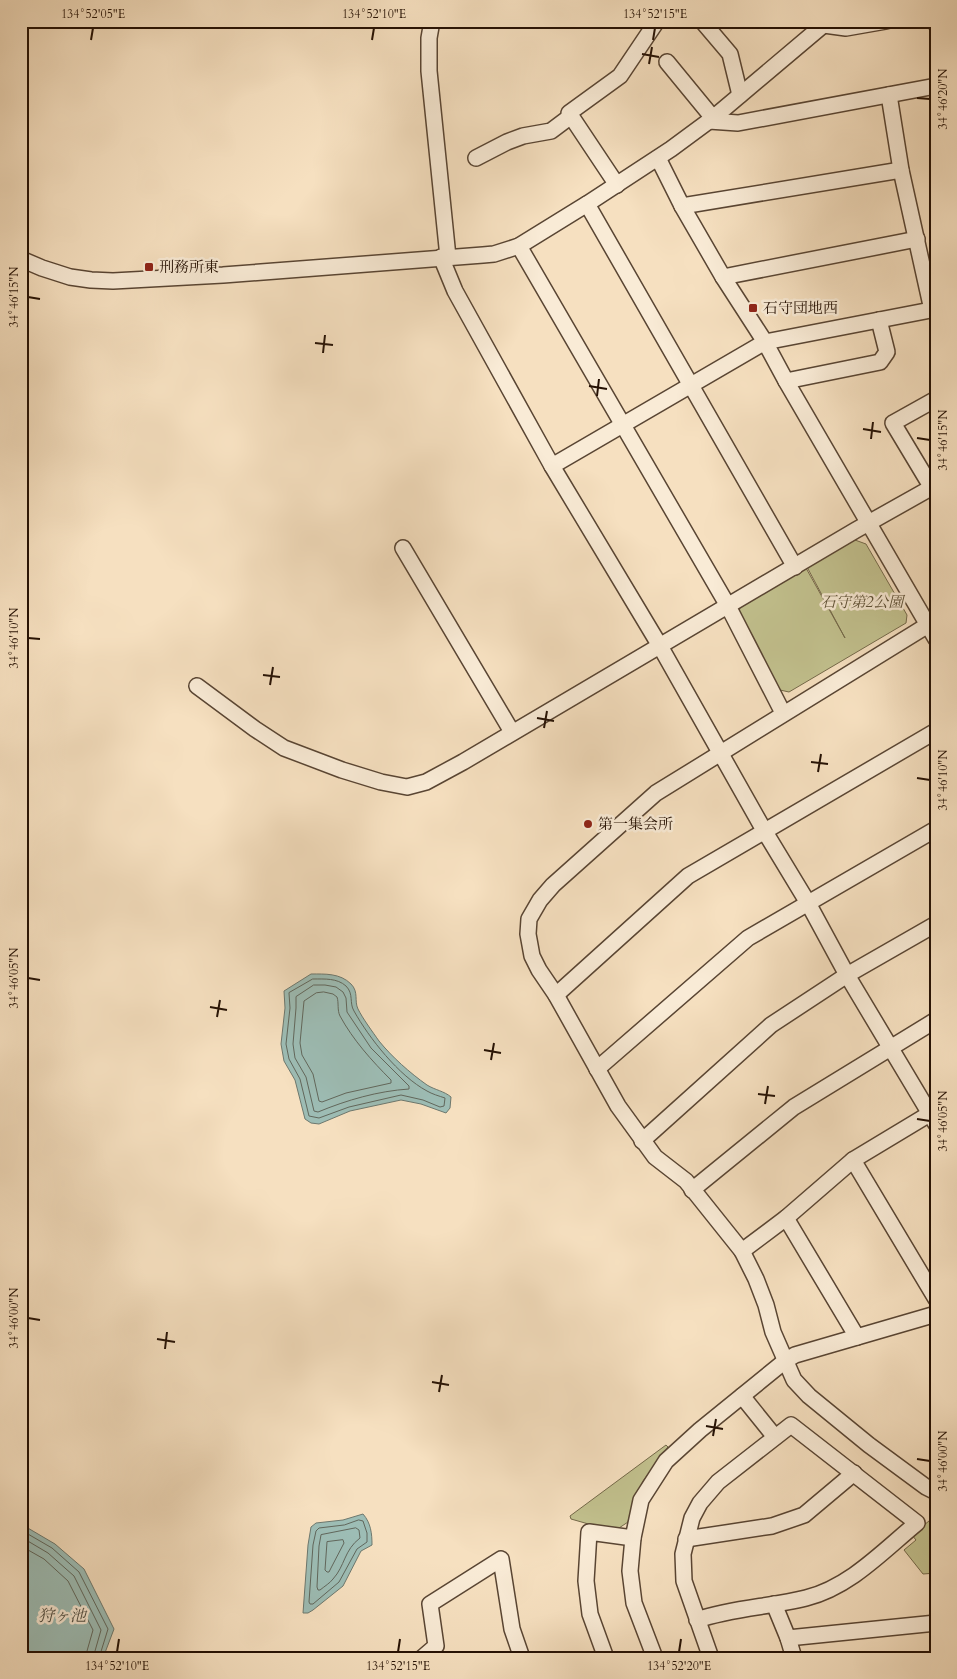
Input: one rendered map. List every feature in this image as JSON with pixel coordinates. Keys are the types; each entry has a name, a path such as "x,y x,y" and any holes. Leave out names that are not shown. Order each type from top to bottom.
{"street":[{"path":"432,21 429,38 429,71 444,257 455,290 552,466 660,646 765,832 808,903 847,975 890,1048 934,1116 853,1160 786,1218 742,1251"},
{"path":"617,185 569,113 620,76 657,21"},
{"path":"702,21 730,54 740,95"},
{"path":"21,259 70,277 113,281 223,275 494,254 519,246 658,158 711,120 826,23 846,28 886,21"},
{"path":"932,21 936,23"},
{"path":"667,62 711,120 738,123 936,86"},
{"path":"552,466 765,342 934,309 901,170 889,95"},
{"path":"476,158 523,136 551,130 571,116"},
{"path":"658,158 682,206 723,277 765,342 869,523 932,622 936,639"},
{"path":"682,206 901,170"},
{"path":"587,204 795,567"},
{"path":"723,277 917,239"},
{"path":"519,246 728,606 784,713"},
{"path":"786,381 880,362 887,352 879,320"},
{"path":"197,686 284,748 342,770 386,783 407,787 426,782 869,523 934,487 893,423 936,398"},
{"path":"403,548 512,732"},
{"path":"932,622 656,793 553,885 540,900 529,919 528,934 532,956 539,970 556,995 618,1106 642,1141 656,1157 686,1181 742,1251 756,1279 766,1305 772,1332 794,1380 809,1396 869,1445 936,1492"},
{"path":"556,995 688,876 936,731"},
{"path":"597,1069 748,938 936,829"},
{"path":"642,1141 771,1025 847,975 936,924"},
{"path":"692,1190 794,1106 936,1020"},
{"path":"853,1160 936,1299"},
{"path":"786,1218 857,1337"},
{"path":"655,1658 634,1603 630,1571 632,1538 641,1500 666,1461 700,1430 795,1355 936,1314"},
{"path":"742,1396 775,1437"},
{"path":"697,1620 715,1614 808,1598 846,1581 917,1523 791,1424 718,1482 700,1503 692,1518 683,1554 684,1581 697,1620 711,1658"},
{"path":"686,1539 772,1526 804,1515 854,1474"},
{"path":"606,1658 590,1614 586,1582 588,1532 632,1538"},
{"path":"422,1658 438,1652 430,1604 501,1559 512,1629 522,1658"},
{"path":"774,1604 794,1658"},
{"path":"788,1638 936,1622"}],"green space":[{"name":"石守第2公園","path":"855,540 866,544 907,615 906,623 789,692 780,690 739,613 740,607 806,568 845,638 807,567"},
{"path":"666,1445 668,1447 643,1481 634,1501 628,1522 619,1528 592,1525 571,1519 570,1516"},
{"path":"935,1516 936,1573 923,1574 904,1550 916,1540 912,1535"}],"water":[{"path":"311,974 337,976 351,984 356,993 358,1009 384,1047 430,1087 451,1097 450,1108 446,1113 421,1104 401,1100 350,1111 319,1124 311,1123 305,1119 295,1080 284,1061 281,1044 285,1008 284,991"},
{"path":"363,1514 371,1529 372,1545 361,1551 343,1586 313,1610 303,1613 311,1527 316,1523 343,1520"},
{"name":"狩ヶ池","path":"21,1524 55,1544 84,1569 114,1629 103,1658 21,1658"}],"place":[{"name":"刑務所東","path":"149,267"},
{"name":"石守団地西","path":"753,308"},
{"name":"第一集会所","path":"588,824"}]}
